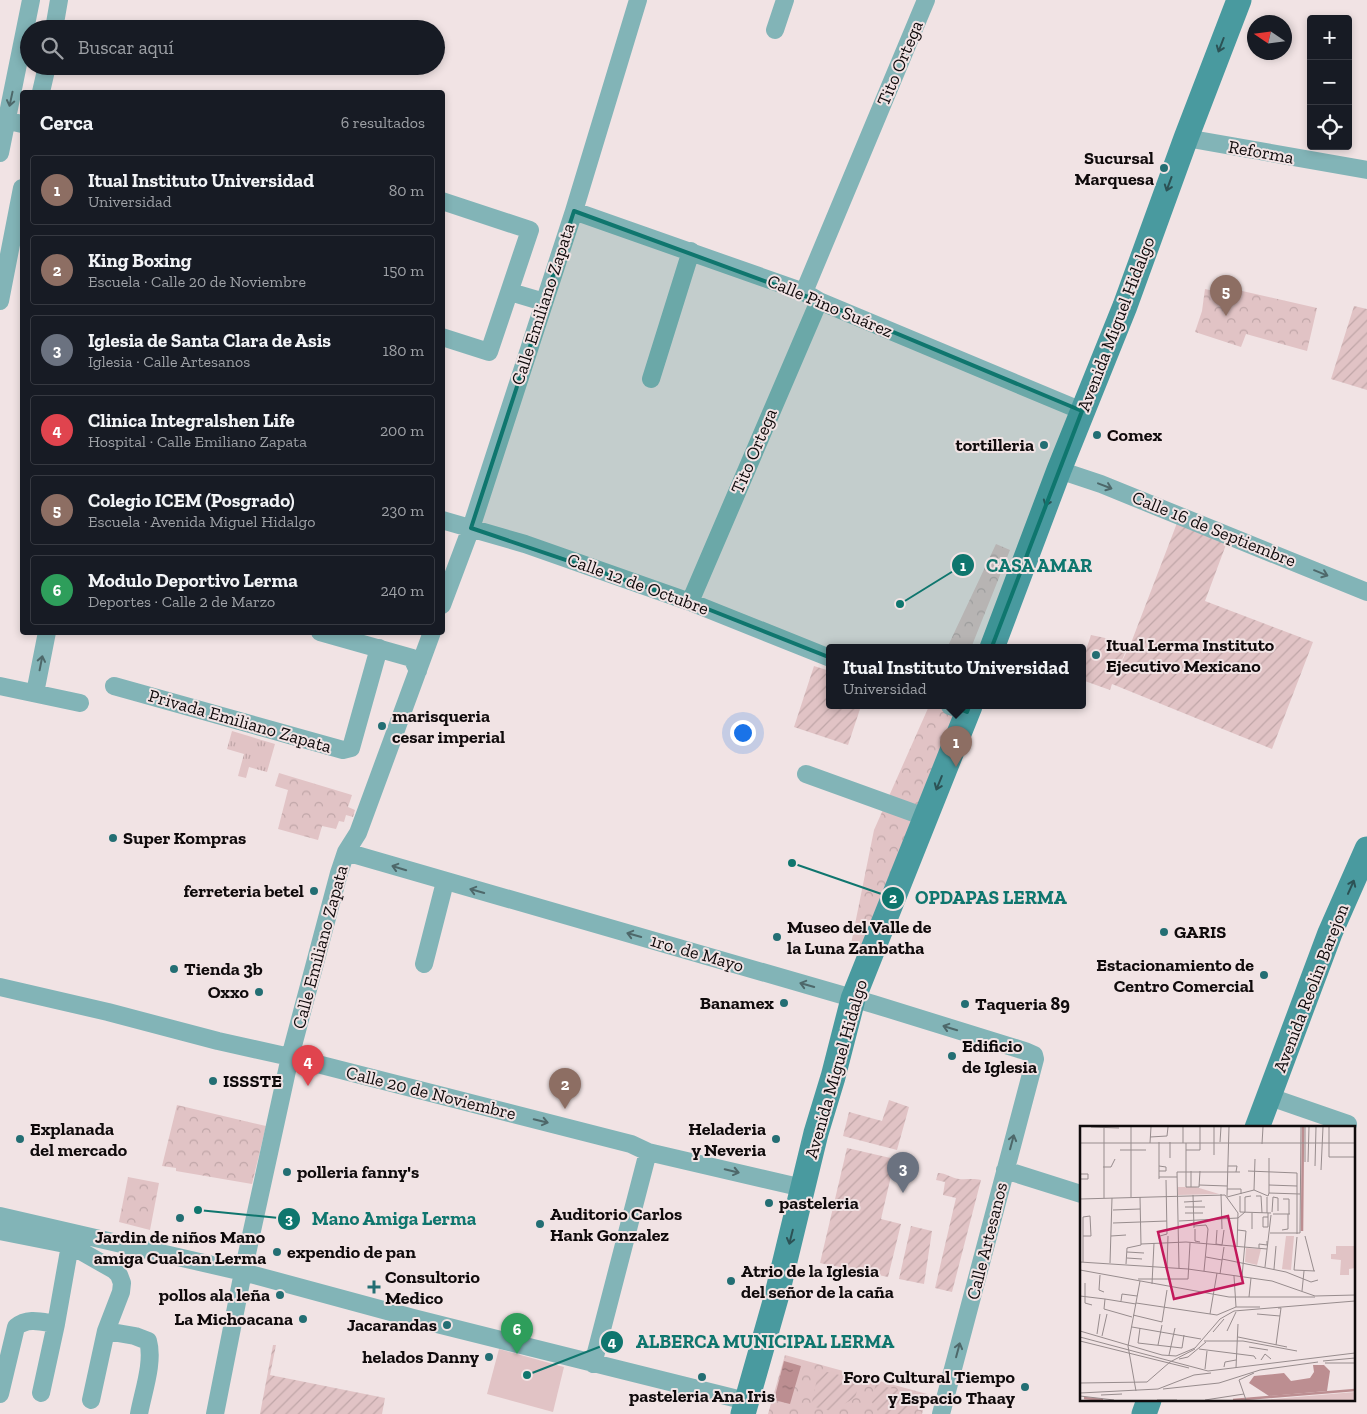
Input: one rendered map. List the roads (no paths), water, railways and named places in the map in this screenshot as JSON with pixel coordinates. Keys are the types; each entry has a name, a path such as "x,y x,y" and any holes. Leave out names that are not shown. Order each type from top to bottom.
{"main road":[{"name":"Avenida Miguel Hidalgo","path":"994,644 1059,470 1125,306 1239,0"},
{"name":"Avenida Miguel Hidalgo","path":"744,1408 776,1298 816,1133 853,1000 925,817 962,709"},
{"name":"Avenida Reolin Barejon","path":"1258,1126 1330,933 1367,850"},
{"path":"1144,1414 1148,1402"}],"street":[{"path":"28,20 31,0"},
{"path":"56,20 59,0"},
{"name":"Calle Emiliano Zapata","path":"445,597 471,528 574,211 638,0"},
{"path":"775,30 785,0"},
{"name":"Tito Ortega","path":"690,602 926,0"},
{"path":"0,153 10,121 20,63"},
{"path":"42,90 45,75"},
{"name":"Reforma","path":"1186,138 1367,170"},
{"path":"0,301 20,198"},
{"path":"445,202 530,230 489,352 445,338"},
{"name":"Calle Pino Suárez","path":"574,211 691,251 811,297 1082,411"},
{"path":"651,378 691,251"},
{"path":"510,292 544,302"},
{"name":"Calle 16 de Septiembre","path":"1059,470 1101,484 1367,592"},
{"name":"Calle 12 de Octubre","path":"445,521 525,544 690,602 826,656"},
{"path":"35,694 46,635"},
{"path":"331,635 412,658 418,671"},
{"name":"Calle Emiliano Zapata","path":"215,1414 243,1272 290,1057 323,930 346,852 358,833 431,635"},
{"name":"Privada Emiliano Zapata","path":"114,686 343,750 351,748 379,648"},
{"path":"0,686 80,703"},
{"path":"806,774 925,817"},
{"name":"1ro. de Mayo","path":"346,852 853,1000 873,1004 1030,1053 1035,1059 1032,1068"},
{"path":"424,964 446,882"},
{"name":"Calle 20 de Noviembre","path":"0,987 290,1057 631,1144 648,1152 804,1188"},
{"name":"Calle Artesanos","path":"941,1414 1032,1068"},
{"path":"1270,1097 1340,1124"},
{"path":"593,1364 648,1152"},
{"path":"1005,1170 1080,1194"},
{"path":"0,1216 243,1272 593,1364 744,1408"},
{"path":"0,1230 70,1245 114,1270 119,1275 122,1283 121,1292 106,1331 91,1400"},
{"path":"41,1393 70,1245"},
{"path":"0,1394 16,1327 22,1322 31,1320 56,1324"},
{"path":"106,1331 135,1336 148,1341 150,1359 139,1414"}],"water":[{"path":"784,1361 801,1366 790,1404 774,1400"}],"place":[{"name":"Sucursal Marquesa","path":"1164,168"},
{"name":"Colegio ICEM (Posgrado)","path":"1226,316"},
{"name":"Comex","path":"1097,435"},
{"name":"tortilleria","path":"1044,445"},
{"name":"CASA AMAR","path":"900,604"},
{"name":"Itual Lerma Instituto Ejecutivo Mexicano","path":"1096,655"},
{"name":"marisqueria cesar imperial","path":"382,726"},
{"name":"Itual Instituto Universidad","path":"956,767"},
{"name":"Super Kompras","path":"113,838"},
{"name":"OPDAPAS LERMA","path":"792,863"},
{"name":"ferreteria betel","path":"314,891"},
{"name":"GARIS","path":"1164,932"},
{"name":"Museo del Valle de la Luna Zanbatha","path":"777,937"},
{"name":"Tienda 3b","path":"174,969"},
{"name":"Estacionamiento de Centro Comercial","path":"1264,975"},
{"name":"Oxxo","path":"259,992"},
{"name":"Banamex","path":"784,1003"},
{"name":"Taqueria 89","path":"965,1004"},
{"name":"Edificio de Iglesia","path":"952,1056"},
{"name":"ISSSTE","path":"213,1081"},
{"name":"Clinica Integralshen Life","path":"308,1086"},
{"name":"King Boxing","path":"565,1109"},
{"name":"Explanada del mercado","path":"20,1139"},
{"name":"Heladeria y Neveria","path":"776,1139"},
{"name":"polleria fanny's","path":"287,1172"},
{"name":"Iglesia de Santa Clara de Asis","path":"903,1193"},
{"name":"pasteleria","path":"769,1203"},
{"name":"Mano Amiga Lerma","path":"198,1210"},
{"name":"Jardin de niños Mano amiga Cualcan Lerma","path":"180,1218"},
{"name":"Auditorio Carlos Hank Gonzalez","path":"540,1224"},
{"name":"expendio de pan","path":"277,1252"},
{"name":"Atrio de la Iglesia del señor de la caña","path":"731,1281"},
{"name":"Consultorio Medico","path":"374,1287"},
{"name":"pollos ala leña","path":"280,1295"},
{"name":"La Michoacana","path":"303,1319"},
{"name":"Jacarandas","path":"447,1325"},
{"name":"Modulo Deportivo Lerma","path":"517,1354"},
{"name":"helados Danny","path":"489,1357"},
{"name":"ALBERCA MUNICIPAL LERMA","path":"527,1375"},
{"name":"pasteleria Ana Iris","path":"702,1377"},
{"name":"Foro Cultural Tiempo y Espacio Thaay","path":"1025,1387"}]}
